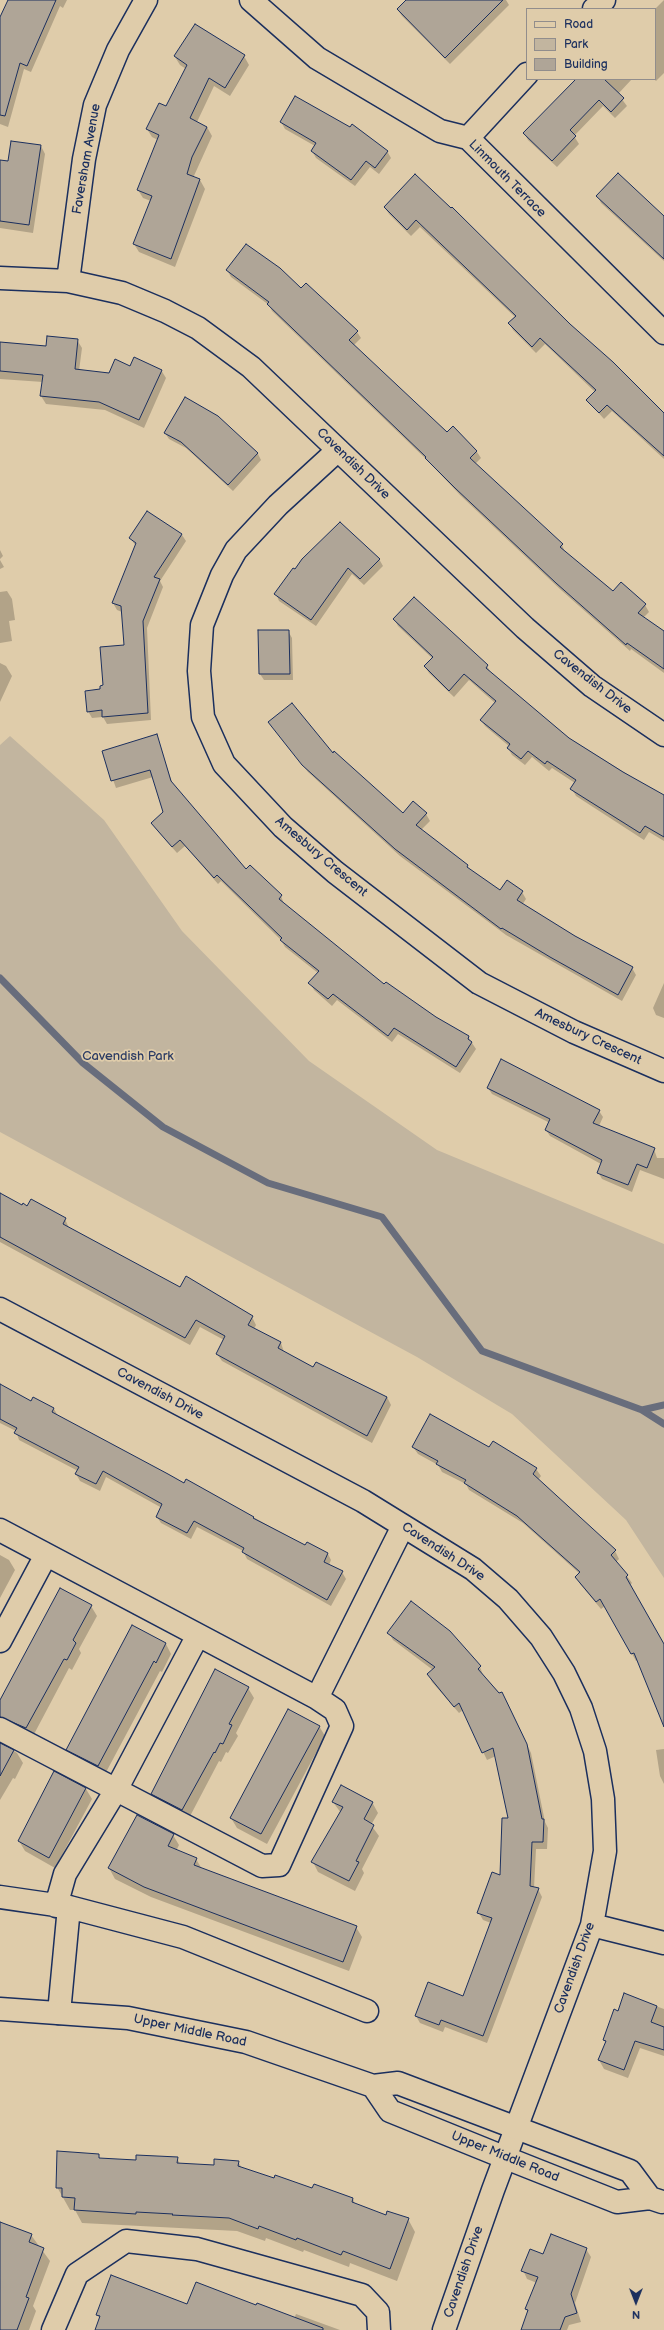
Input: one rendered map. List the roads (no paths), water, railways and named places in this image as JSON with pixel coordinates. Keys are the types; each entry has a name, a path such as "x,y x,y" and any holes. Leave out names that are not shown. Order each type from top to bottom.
{"street":[{"name":"Faversham Avenue","path":"68,281 84,160 95,105 118,50 146,0"},
{"name":"Linmouth Terrace","path":"251,0 317,58 440,131 468,138 664,333"},
{"path":"595,8 604,0"},
{"path":"468,138 526,75"},
{"name":"Cavendish Drive","path":"0,278 68,281 122,293 164,311 198,328 252,366 524,628 592,686 664,734"},
{"name":"Amesbury Crescent","path":"338,450 278,505 236,550 222,576 202,625 199,671 203,717 224,764 289,832 335,872 479,983 574,1032 664,1071"},
{"name":"Cavendish Drive","path":"0,1309 363,1501 473,1569 508,1599 541,1637 564,1673 581,1708 595,1751 603,1799 605,1851 592,1925 493,2190 444,2330"},
{"path":"317,1698 403,1526"},
{"path":"0,1530 317,1698 335,1710 342,1726 279,1865 262,1866 0,1729"},
{"path":"0,1641 46,1555"},
{"path":"59,2013 65,1874 116,1790 198,1635"},
{"path":"0,1898 63,1907 183,1938 366,2011"},
{"path":"592,1925 664,1943"},
{"name":"Upper Middle Road","path":"0,2009 128,2018 246,2042 373,2086 398,2083 630,2171 657,2200"},
{"name":"Upper Middle Road","path":"373,2086 390,2111 506,2158 617,2202 657,2200"},
{"path":"53,2330 77,2274 126,2241 197,2249 362,2295 378,2312 379,2330"}],"waterway":[{"path":"0,978 83,1063 163,1127 268,1183 382,1217 482,1351 642,1410 664,1424"},
{"path":"642,1410 664,1405"}],"park label":[{"name":"Cavendish Park","path":"128,1057"}]}
